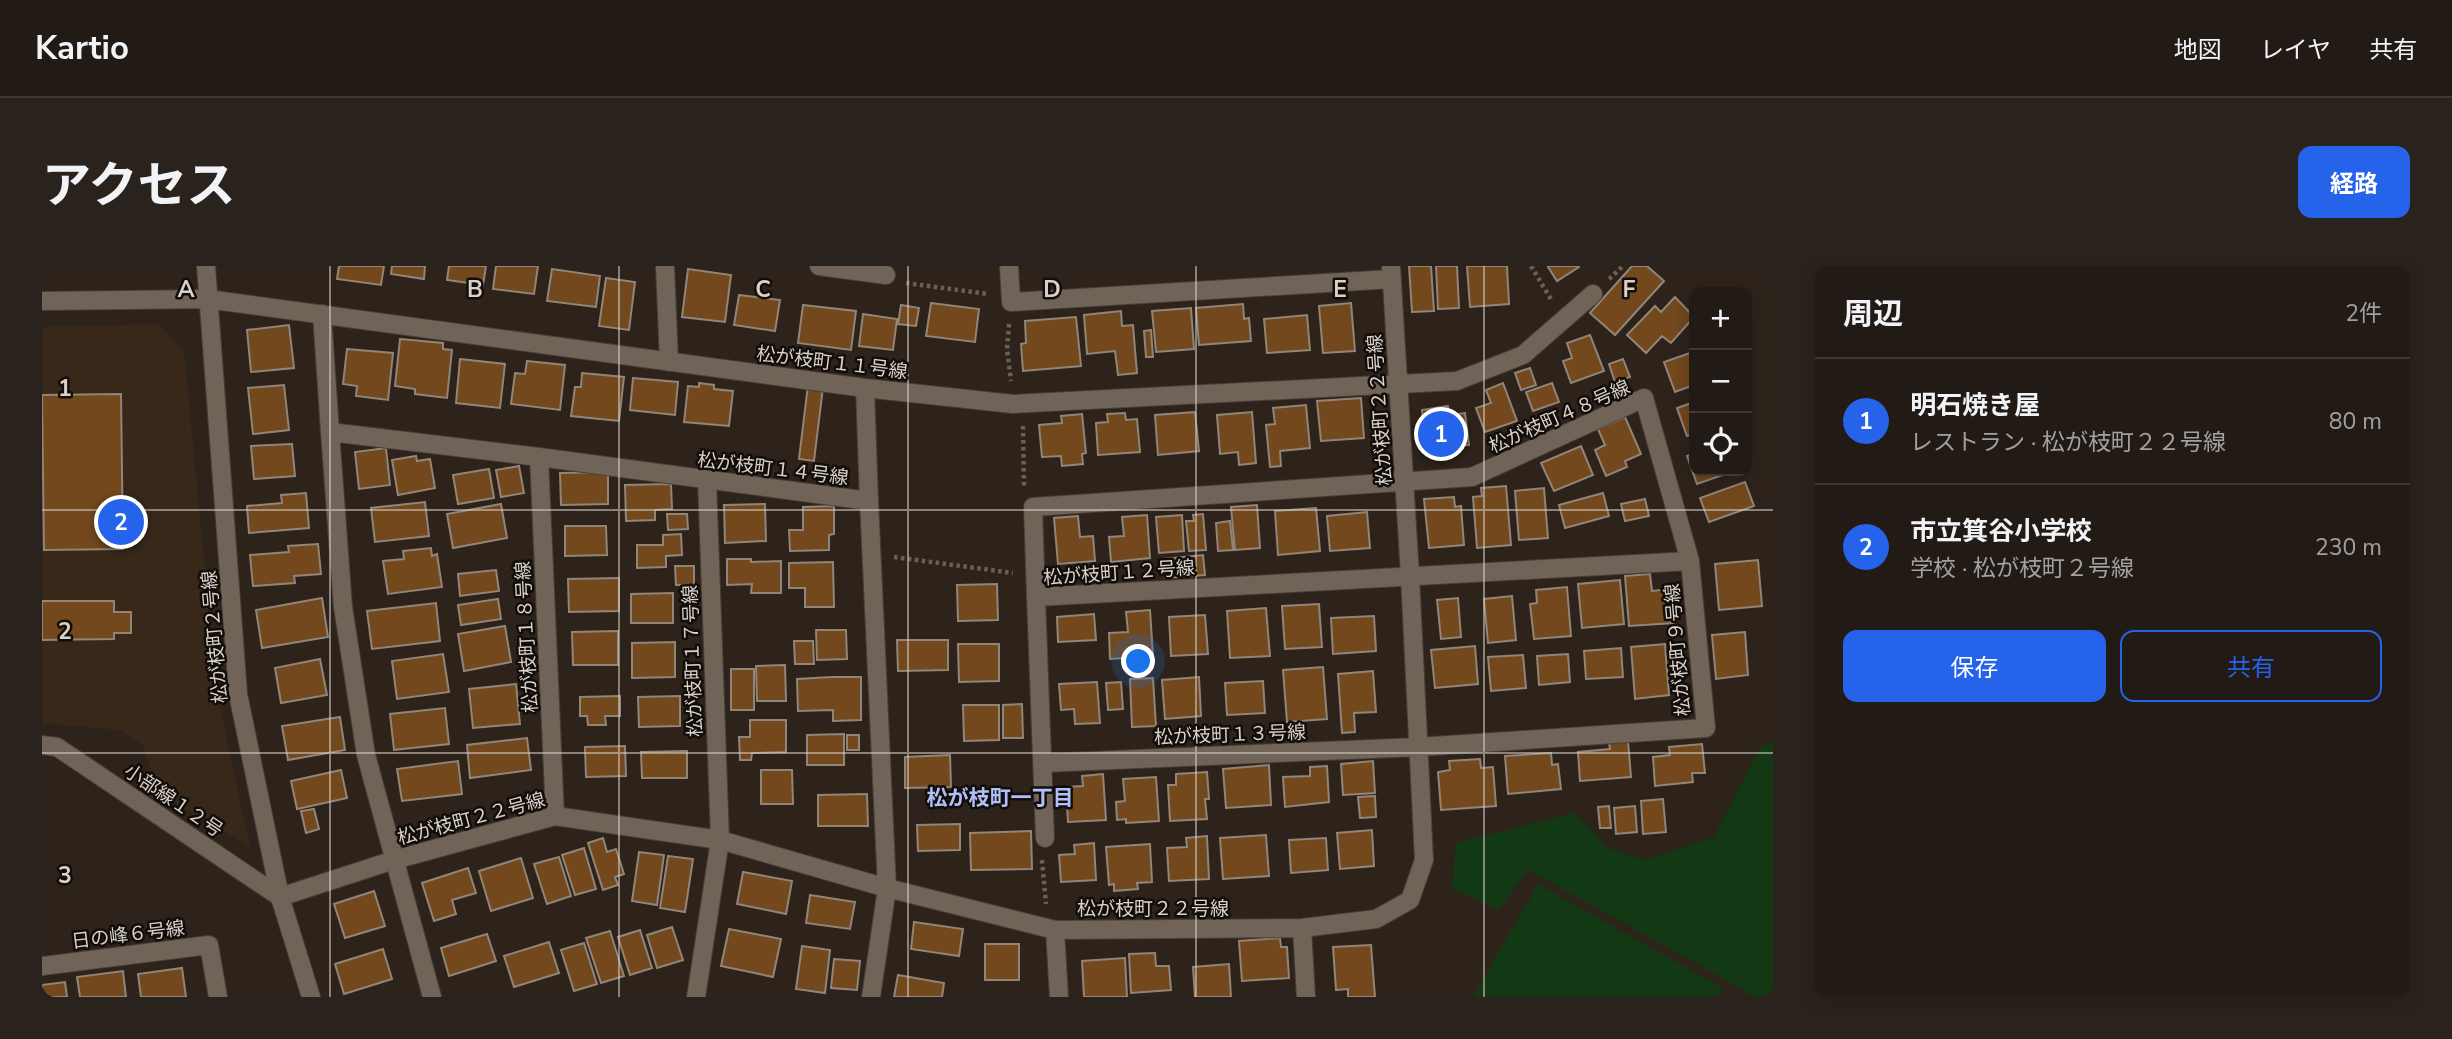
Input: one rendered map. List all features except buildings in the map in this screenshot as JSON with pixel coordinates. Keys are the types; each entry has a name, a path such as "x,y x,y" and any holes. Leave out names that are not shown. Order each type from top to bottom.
{"street":[{"name":"松が枝町２号線","path":"206,266 238,694 280,897 310,997"},
{"path":"665,266 669,362"},
{"path":"820,266 886,275"},
{"path":"1009,266 1011,302 1391,273"},
{"name":"松が枝町２２号線","path":"280,897 394,860 555,817 720,841 887,888 1052,929 1302,928 1376,919 1410,900 1424,860 1391,273"},
{"name":"松が枝町１１号線","path":"42,301 208,299 865,388 1013,404 1457,382 1523,355 1593,294"},
{"path":"322,314 343,607 366,755 432,997"},
{"path":"865,388 869,501"},
{"name":"松が枝町４８号線","path":"1033,507 1472,477 1644,398 1690,561"},
{"name":"松が枝町１４号線","path":"330,432 869,501 887,888 871,997"},
{"name":"松が枝町１８号線","path":"539,457 555,817"},
{"name":"松が枝町１７号線","path":"696,997 720,841 707,480"},
{"path":"1033,507 1036,597"},
{"name":"松が枝町９号線","path":"1410,576 1690,561 1706,728 1418,747"},
{"name":"松が枝町１２号線","path":"1045,838 1036,597 1410,576"},
{"name":"小部線１２号","path":"42,745 57,747 280,897"},
{"name":"松が枝町１３号線","path":"1044,762 1418,747"},
{"path":"1302,928 1306,997"},
{"path":"1052,929 1059,997"},
{"name":"日の峰６号線","path":"42,966 209,945 218,997"}],"path":[{"path":"1531,266 1563,320"},
{"path":"886,275 899,282 997,295 1011,302 1007,349 1013,404 1022,419 1024,492 1033,507"},
{"path":"872,554 1036,576"},
{"path":"1045,838 1040,847 1052,929"}],"shaded area":[{"path":"158,324 184,351 217,693 250,847 157,792 143,745 120,730 42,723 42,327"}],"green space":[{"path":"1773,742 1773,997 1752,997 1751,994 1528,870 1499,910 1452,888 1456,843 1574,813 1608,848 1644,860 1714,837 1760,747"},
{"path":"1538,884 1723,988 1718,997 1473,997"}],"place":[{"name":"明石焼き屋","path":"1441,434"},
{"name":"市立箕谷小学校","path":"121,522"}],"district":[{"name":"松が枝町一丁目","path":"1000,798"}]}
